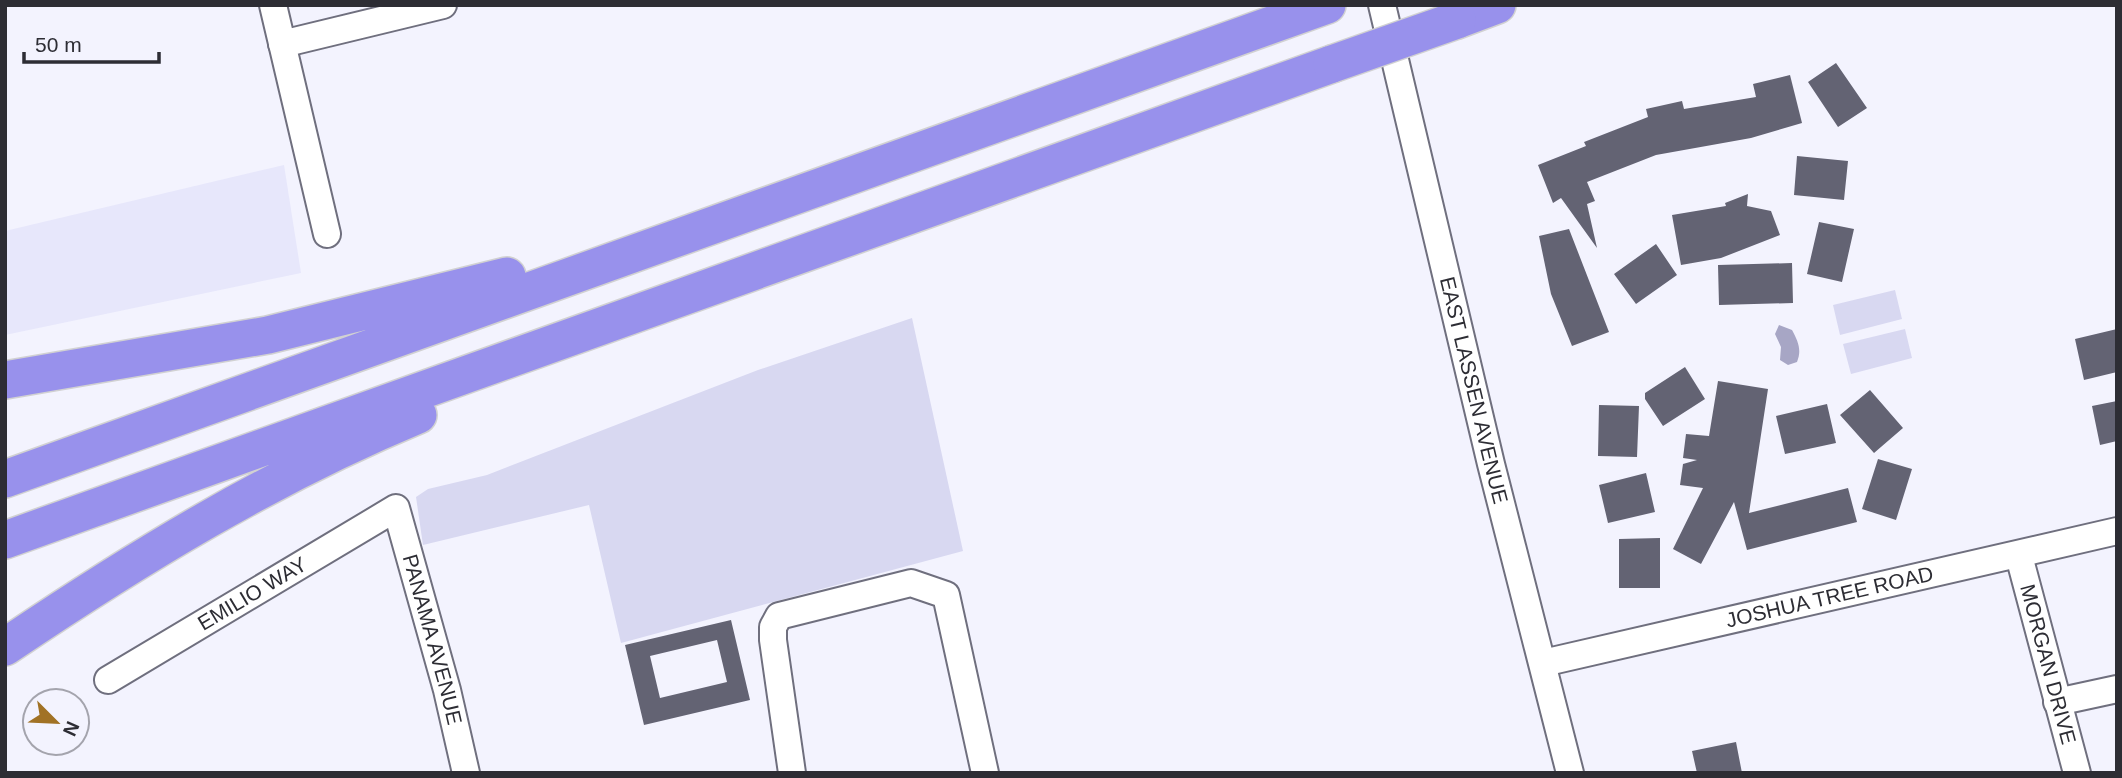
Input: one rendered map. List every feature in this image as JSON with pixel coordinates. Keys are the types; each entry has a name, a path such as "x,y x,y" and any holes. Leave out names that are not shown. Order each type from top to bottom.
{"highway":[{"path":"5,540 1497,5"},
{"path":"5,479 1321,7"},
{"path":"5,380 268,335 605,250 688,233"},
{"path":"5,648 112,575 260,490 358,440 594,342 612,323"}],"street":[{"path":"273,5 327,234"},
{"path":"282,44 443,5"},
{"name":"EAST LASSEN AVENUE","path":"1382,5 1491,464 1570,773"},
{"name":"EMILIO WAY","path":"108,680 396,508"},
{"name":"PANAMA AVENUE","path":"396,508 447,690 466,773"},
{"name":"JOSHUA TREE ROAD","path":"1543,663 2019,556 2117,531"},
{"name":"MORGAN DRIVE","path":"2019,556 2077,773"},
{"path":"792,773 773,640 773,627 779,616 911,583 946,595 985,773"},
{"path":"2057,702 2117,689"}],"shaded area":[{"path":"284,165 301,273 5,335 5,231"},
{"path":"1895,290 1902,319 1840,335 1833,305"},
{"path":"912,318 963,551 621,643 589,505 423,545 416,497 428,489 487,475 758,370"},
{"path":"1779,325 1792,330 1798,342 1797,362 1788,365 1780,360 1781,347 1775,334"},
{"path":"1905,329 1912,358 1851,374 1843,344"}],"building":[{"path":"1836,63 1867,108 1838,127 1808,82"},
{"path":"1790,75 1802,123 1751,138 1656,155 1587,182 1595,201 1587,204 1597,248 1561,198 1553,203 1538,165 1586,146 1584,142 1648,117 1646,109 1682,101 1684,109 1756,97 1753,84"},
{"path":"1797,156 1848,161 1844,200 1794,195"},
{"path":"1748,194 1747,206 1771,211 1780,235 1721,258 1681,265 1672,215 1726,206 1725,203"},
{"path":"1819,222 1854,229 1842,282 1807,274"},
{"path":"1569,229 1609,332 1572,346 1551,294 1539,236"},
{"path":"1656,244 1677,275 1636,304 1614,274"},
{"path":"1792,263 1793,303 1719,305 1718,265"},
{"path":"2117,329 2117,372 2084,380 2075,339"},
{"path":"1685,367 1705,399 1663,426 1645,399 1645,393"},
{"path":"1718,381 1768,389 1749,513 1848,488 1857,522 1747,550 1734,502 1701,564 1673,549 1703,488 1680,485 1683,464 1697,460 1683,458 1686,434 1709,436"},
{"path":"1870,390 1903,428 1874,453 1840,415"},
{"path":"2117,401 2117,441 2100,445 2092,406"},
{"path":"1827,404 1836,443 1785,454 1776,416"},
{"path":"1599,405 1639,406 1637,457 1598,456"},
{"path":"1878,459 1912,469 1896,520 1862,509"},
{"path":"1646,473 1655,512 1608,523 1599,485"},
{"path":"1660,538 1660,588 1619,588 1619,539"},
{"path":"731,620 750,700 644,725 625,645","holes":["717,640 727,682 660,698 650,656"]},
{"path":"1736,742 1742,773 1697,773 1692,751"}]}
